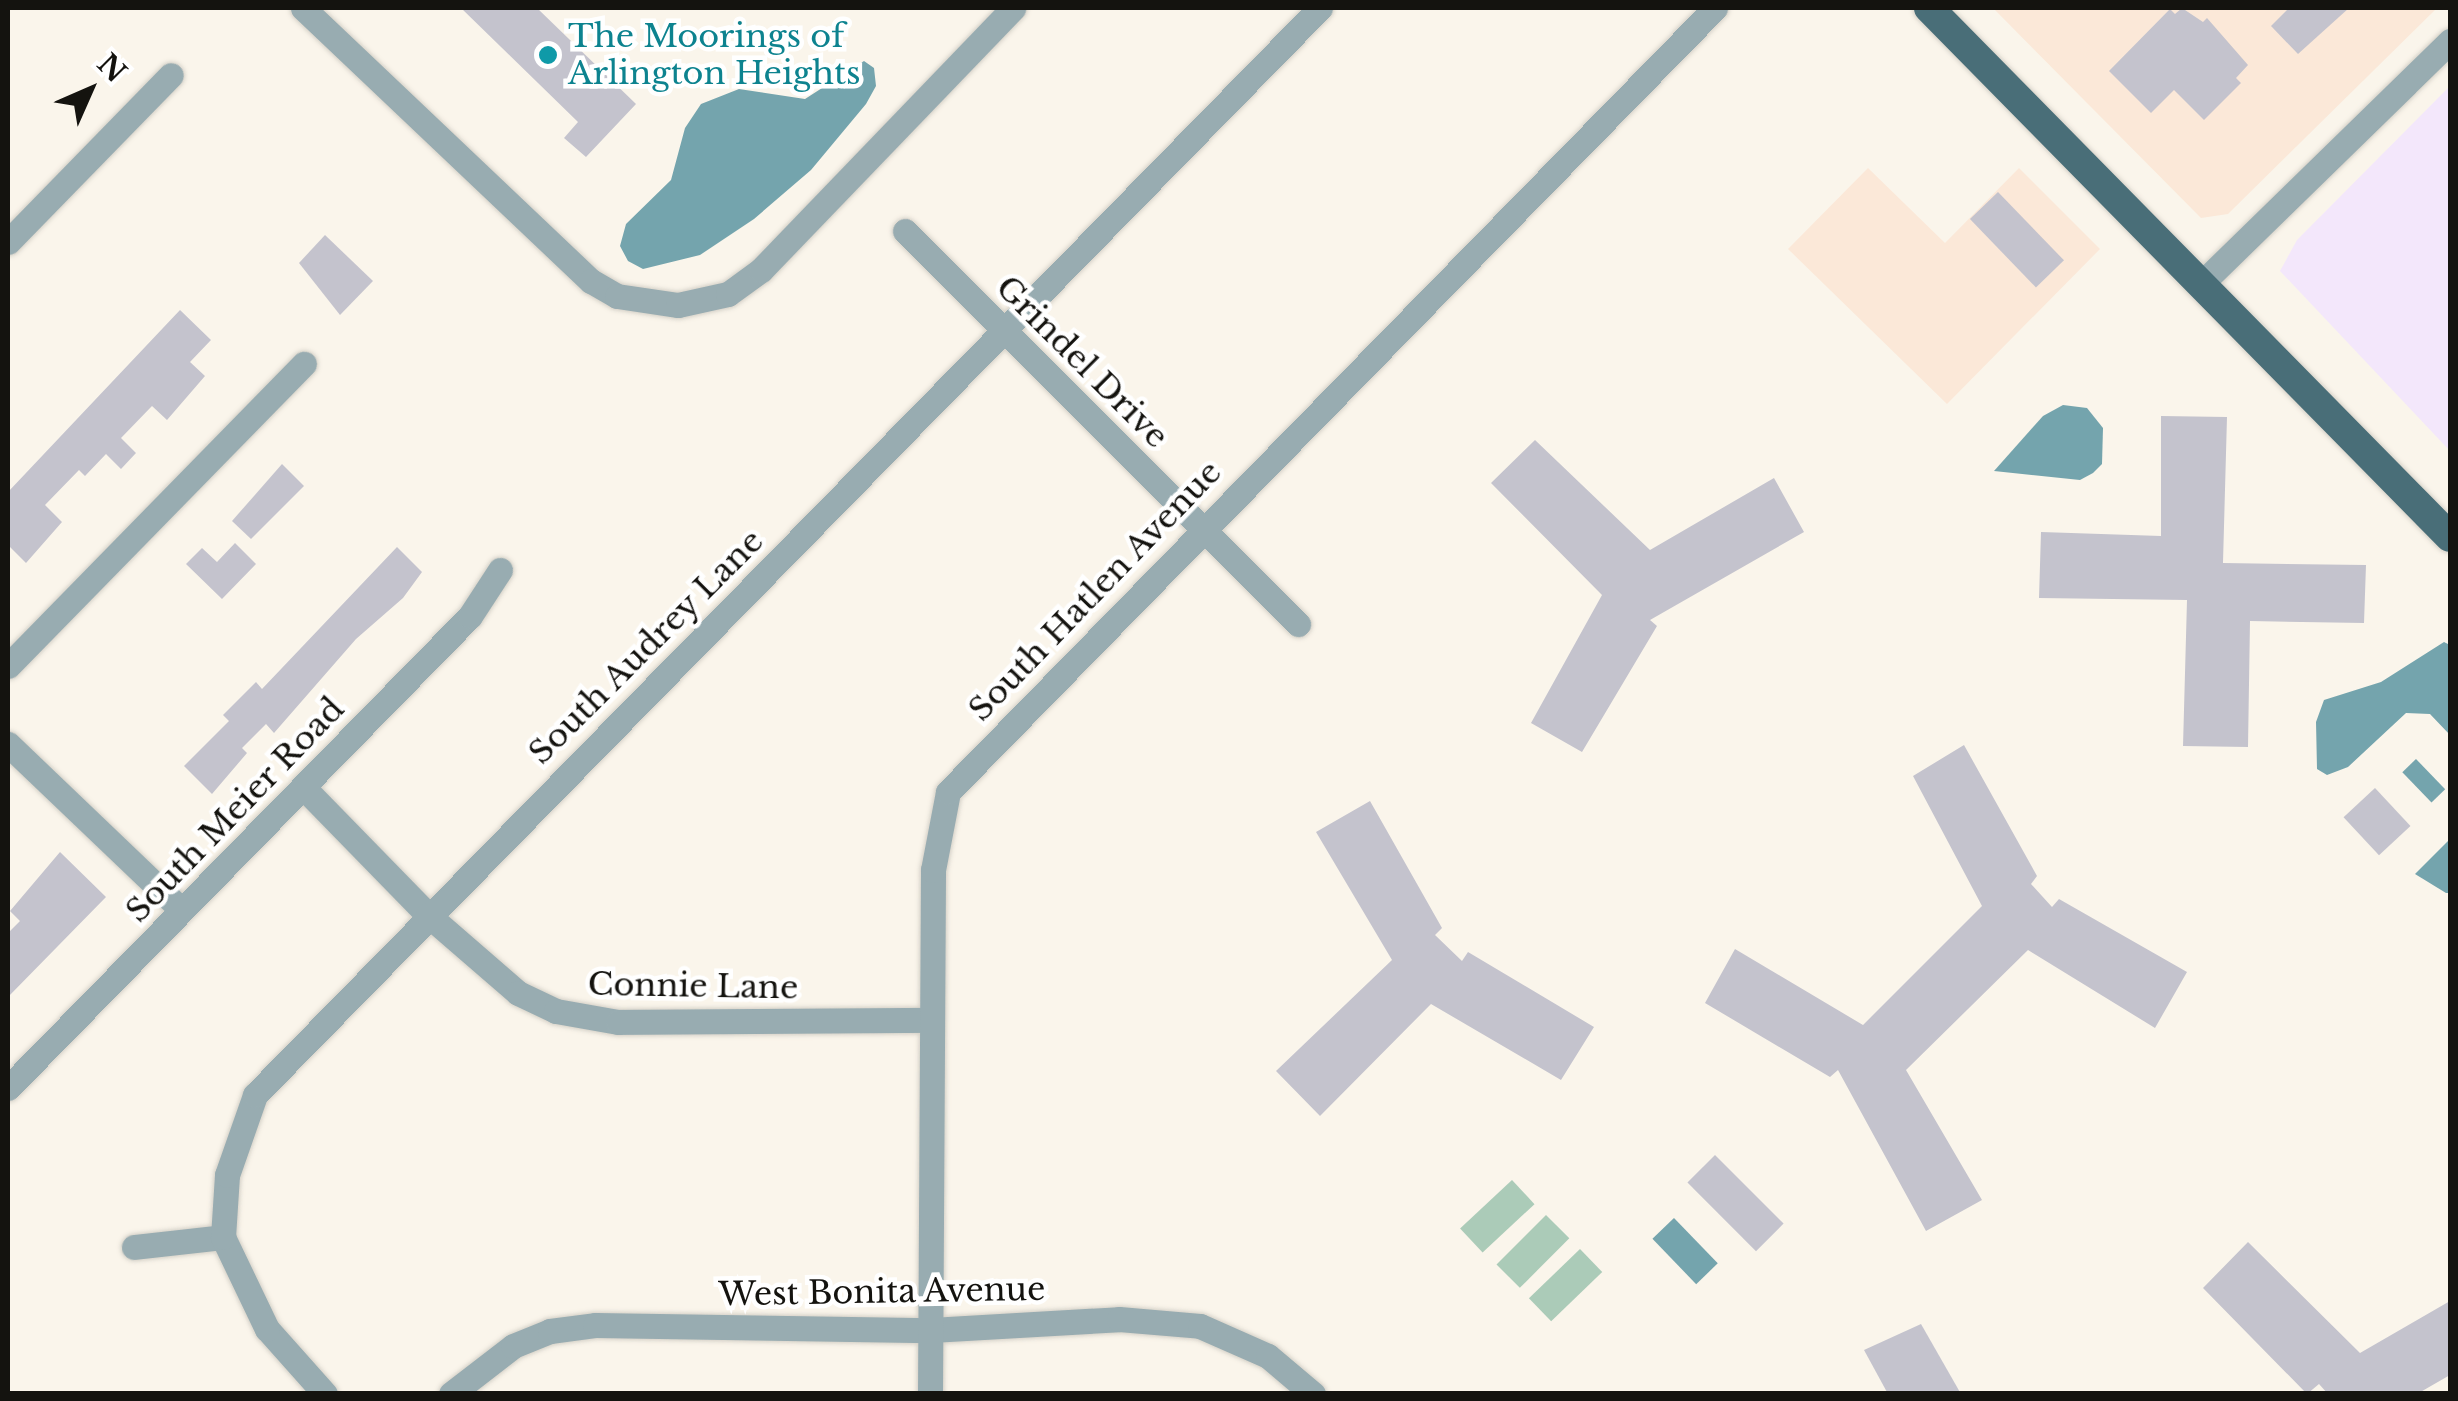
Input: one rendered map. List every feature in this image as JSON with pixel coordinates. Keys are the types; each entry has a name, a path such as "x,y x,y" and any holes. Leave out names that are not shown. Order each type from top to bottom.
{"main road":[{"path":"1930,8 2450,538"}],"street":[{"path":"303,8 559,255 617,296 678,304 728,294 761,270 1013,8"},
{"name":"South Audrey Lane","path":"325,1394 267,1329 223,1238 227,1176 255,1095 1320,8"},
{"name":"South Hatlen Avenue","path":"930,1394 930,1020 936,828 948,792 1201,526 1714,8"},
{"path":"2202,284 2450,41"},
{"path":"8,242 171,76"},
{"name":"Grindel Drive","path":"906,231 1298,624"},
{"path":"8,666 304,364"},
{"name":"South Meier Road","path":"8,1088 470,616 500,570"},
{"path":"8,744 182,910"},
{"name":"Connie Lane","path":"303,788 428,915 518,994 590,1020 930,1020"},
{"path":"134,1247 223,1238"},
{"name":"West Bonita Avenue","path":"451,1394 513,1346 580,1327 931,1330 1119,1318 1200,1326 1268,1356 1313,1394"}],"shaded area":[{"path":"1993,8 2437,8 2228,214 2201,218"},
{"path":"2450,86 2450,451 2280,271 2297,240"},
{"path":"1868,168 1945,243 2019,168 2100,249 1947,404 1788,249"}],"green space":[{"path":"1512,1180 1535,1204 1483,1253 1460,1228"},
{"path":"1546,1215 1569,1238 1520,1288 1497,1264"},
{"path":"1580,1249 1602,1272 1551,1321 1529,1298"}],"water":[{"path":"864,61 874,68 876,86 866,104 811,170 754,219 700,255 643,269 628,261 620,246 626,224 671,180 685,128 701,104 739,89 805,99"},
{"path":"2063,405 2087,408 2103,428 2102,464 2093,473 2080,480 1994,471 2043,416"},
{"path":"2444,642 2450,645 2450,735 2430,714 2406,713 2348,767 2327,775 2317,769 2316,722 2324,700 2381,682"},
{"path":"2416,759 2445,789 2432,802 2402,772"},
{"path":"2450,839 2450,893 2446,893 2415,874"},
{"path":"1674,1218 1718,1263 1696,1284 1652,1239"}],"building":[{"name":"The Moorings of Arlington Heights","path":"461,8 537,8 636,104 586,157 564,138 578,122"},
{"path":"2182,8 2203,22 2207,18 2248,65 2236,78 2241,83 2204,120 2174,90 2151,113 2109,71 2170,9 2175,14"},
{"path":"2289,8 2349,8 2298,54 2271,26"},
{"path":"1998,192 2064,260 2036,287 1970,219"},
{"path":"325,235 373,281 340,315 299,263"},
{"path":"180,310 211,340 190,362 205,376 167,420 152,406 121,438 136,453 121,469 106,454 85,476 79,470 45,505 62,522 26,563 8,545 8,492"},
{"path":"2161,416 2227,417 2223,563 2366,565 2364,623 2250,621 2248,747 2183,746 2187,600 2039,598 2041,532 2161,536"},
{"path":"1535,440 1650,550 1774,478 1804,532 1650,620 1657,626 1582,752 1531,723 1602,595 1491,483"},
{"path":"282,464 304,486 251,539 232,521"},
{"path":"235,543 256,564 222,599 186,564 202,548 217,562"},
{"path":"397,547 422,572 403,598 356,639 274,733 266,724 242,748 247,753 212,794 184,766 229,721 223,715 256,682 262,689"},
{"path":"1964,745 2037,876 2031,884 2052,907 2059,899 2187,972 2155,1028 2028,950 1906,1070 1982,1200 1926,1231 1838,1070 1830,1077 1705,1003 1735,949 1863,1025 1982,906 1913,776"},
{"path":"2375,788 2410,826 2379,855 2344,817"},
{"path":"1370,801 1442,928 1435,935 1462,961 1468,952 1594,1027 1561,1080 1431,1004 1320,1116 1276,1071 1392,960 1316,832"},
{"path":"60,852 106,897 8,997 8,933 20,921 10,911"},
{"path":"1715,1155 1784,1224 1756,1251 1687,1183"},
{"path":"2248,1242 2360,1353 2450,1301 2450,1375 2417,1394 2328,1394 2319,1384 2307,1394 2203,1288"},
{"path":"1921,1324 1961,1394 1888,1394 1864,1350"}],"place":[{"name":"The Moorings of Arlington Heights","path":"548,55"}]}
